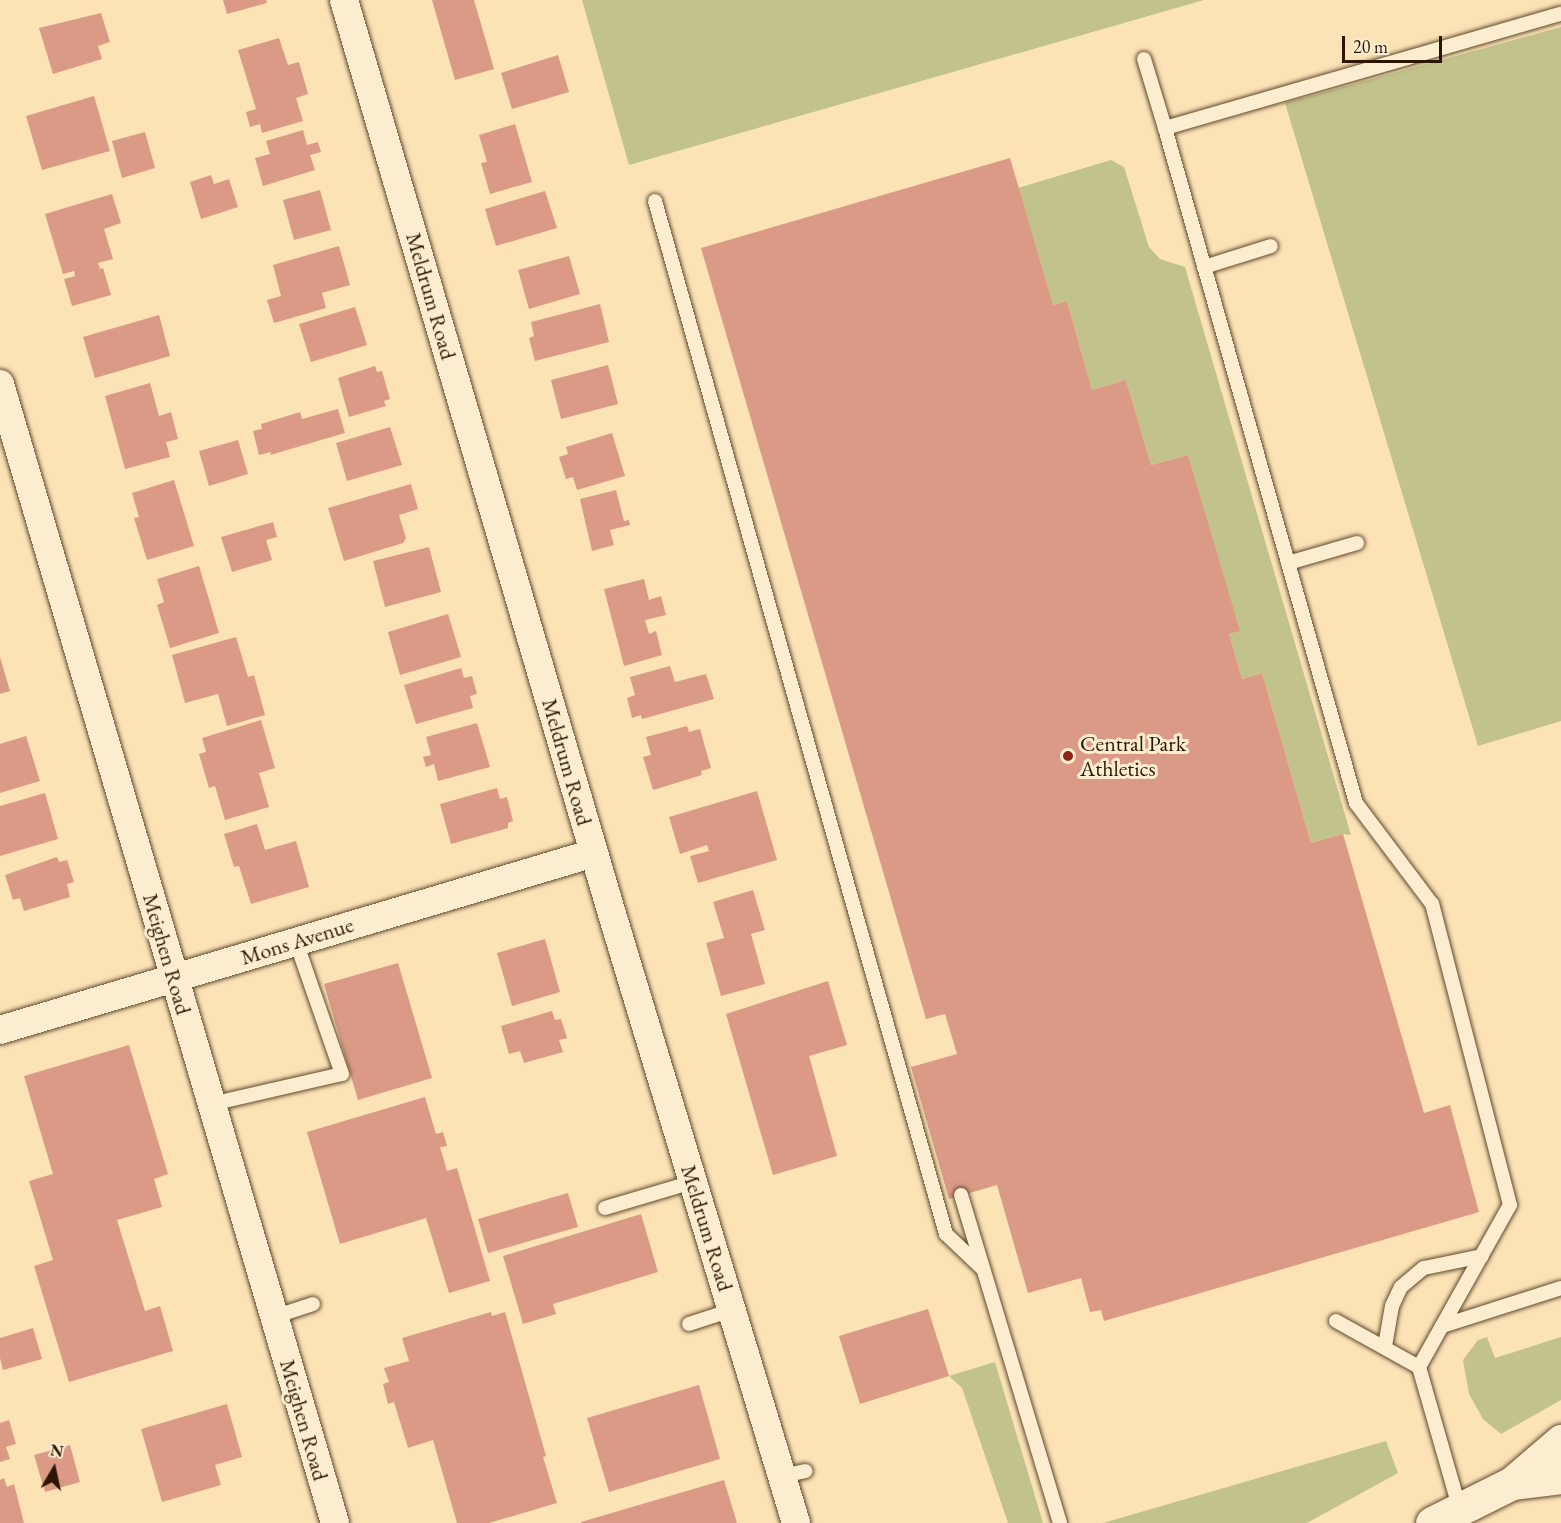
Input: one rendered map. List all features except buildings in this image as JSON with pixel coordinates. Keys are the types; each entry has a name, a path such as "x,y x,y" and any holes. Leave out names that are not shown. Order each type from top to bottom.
{"street":[{"name":"Meldrum Road","path":"344,0 693,1182 732,1310 793,1474 796,1523"},
{"name":"Meighen Road","path":"0,384 335,1523"},
{"name":"Mons Avenue","path":"0,1030 594,853"},
{"path":"1446,1516 1512,1483 1561,1442"},
{"path":"1512,1483 1561,1477"}],"lane":[{"path":"1165,128 1561,14"},
{"path":"1144,59 1356,803 1432,904 1510,1205 1419,1367 1446,1516"},
{"path":"655,201 946,1234 983,1269"},
{"path":"1204,267 1271,246"},
{"path":"1288,562 1358,543"},
{"path":"211,1104 342,1074 296,942"},
{"path":"605,1208 693,1182"},
{"path":"961,1195 1060,1523"},
{"path":"1385,1346 1392,1306 1401,1287 1424,1268 1482,1256"},
{"path":"1442,1326 1561,1288"},
{"path":"274,1317 313,1304"},
{"path":"689,1324 732,1310"},
{"path":"1336,1321 1385,1346 1419,1367"}],"green space":[{"path":"582,0 1204,0 629,165"},
{"path":"1561,27 1561,721 1478,746 1285,103"},
{"path":"1111,160 1124,167 1149,247 1160,259 1185,267 1351,835 1343,834 1311,843 1262,673 1242,679 1229,634 1239,631 1188,455 1151,465 1126,380 1092,390 1067,301 1053,305 1018,188"},
{"path":"1487,1337 1495,1358 1561,1337 1561,1400 1501,1434 1483,1419 1469,1394 1463,1360 1478,1340"},
{"path":"995,1362 1043,1523 1008,1523 962,1388 949,1376"},
{"path":"1386,1441 1398,1473 1307,1523 1103,1523"}],"place":[{"name":"Central Park Athletics","path":"1068,756"}]}
